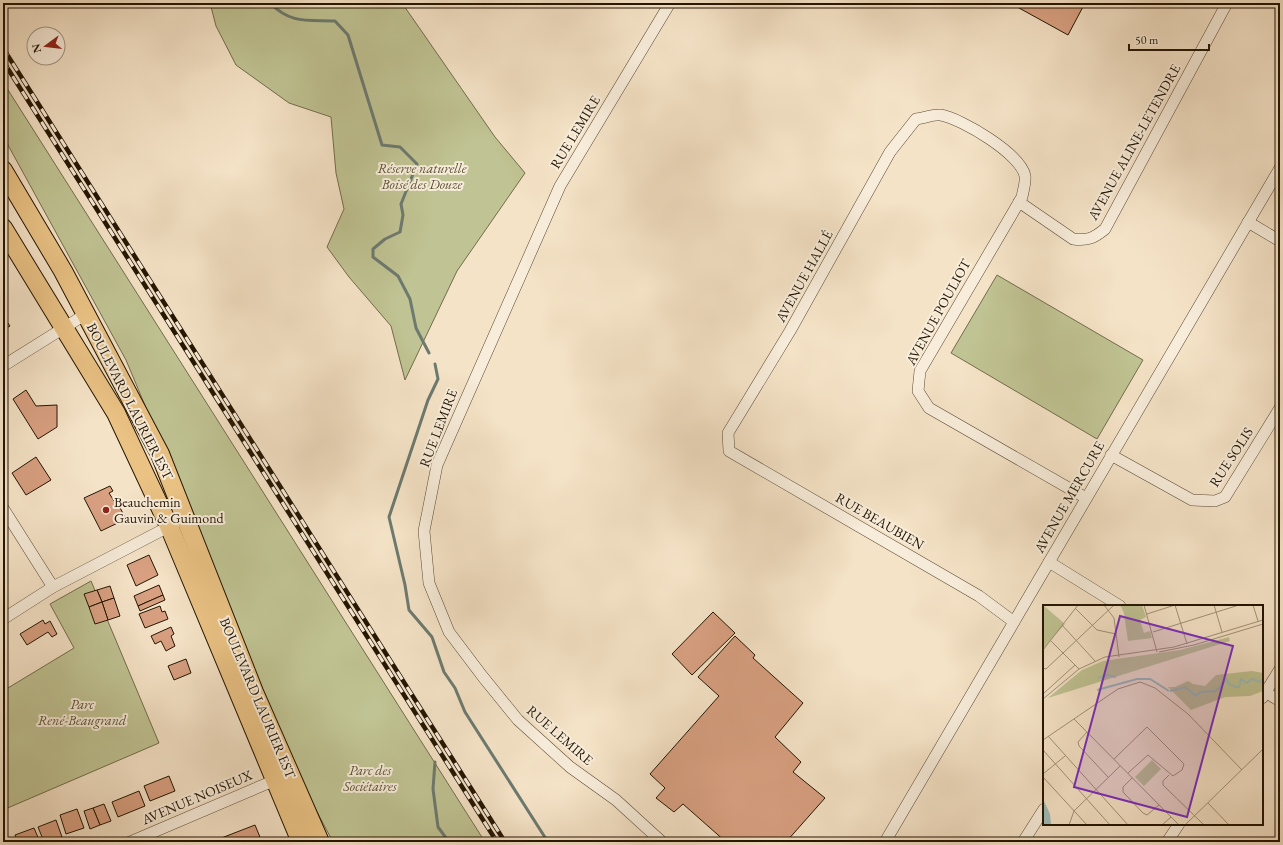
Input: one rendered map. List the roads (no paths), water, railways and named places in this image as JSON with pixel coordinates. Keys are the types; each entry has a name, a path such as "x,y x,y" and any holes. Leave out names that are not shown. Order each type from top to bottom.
{"main road":[{"name":"BOULEVARD LAURIER EST","path":"3,170 63,271 160,454 177,522"},
{"name":"BOULEVARD LAURIER EST","path":"3,228 65,327 116,413 177,522 282,777 301,842"},
{"name":"BOULEVARD LAURIER EST","path":"282,777 320,842"}],"street":[{"name":"RUE LEMIRE","path":"662,842 616,800 570,767 518,720 483,677 449,632 429,583 424,531 437,465 560,186 670,3"},
{"name":"AVENUE ALINE-LETENDRE","path":"1019,202 1073,239 1084,240 1095,238 1105,229 1227,3"},
{"name":"AVENUE POULIOT","path":"916,119 940,115 964,124 1002,148 1021,166 1025,176 1022,197 920,371 918,391 929,408 1086,498"},
{"name":"AVENUE HALLÉ","path":"729,451 728,433 790,331 890,152 916,119"},
{"name":"AVENUE MERCURE","path":"885,842 1280,168"},
{"path":"1248,222 1280,241"},
{"path":"3,366 86,314"},
{"name":"RUE SOLIS","path":"1111,455 1192,500 1215,501 1225,497 1280,408"},
{"name":"RUE BEAUBIEN","path":"729,451 979,596 1014,622"},
{"path":"3,508 54,587"},
{"path":"3,619 54,587 177,522"},
{"path":"1049,562 1118,605"},
{"path":"1280,669 1263,694 1280,701"},
{"name":"AVENUE NOISEUX","path":"134,841 282,777"},
{"path":"1023,842 1043,811"},
{"path":"1167,842 1178,825"}],"waterway":[{"path":"270,3 285,15 292,18 300,20 335,21 348,35 382,145 400,147 417,164 401,204 403,215 400,232 385,239 373,249 373,257 398,276 410,299 416,328 429,353"},
{"path":"435,364 438,379 428,400 389,517 405,585 409,610 432,637 444,672 455,688 465,712 548,842"},
{"path":"435,762 433,789 438,827 449,842"}],"railway":[{"path":"3,48 505,842"},
{"path":"3,61 497,842"}],"place":[{"name":"Beauchemin Gauvin & Guimond","path":"106,510"}],"park label":[{"name":"Réserve naturelle Boisé des Douze","path":"422,176"},
{"name":"Parc René-Beaugrand","path":"82,712"},
{"name":"Parc des Sociétaires","path":"370,778"}]}
